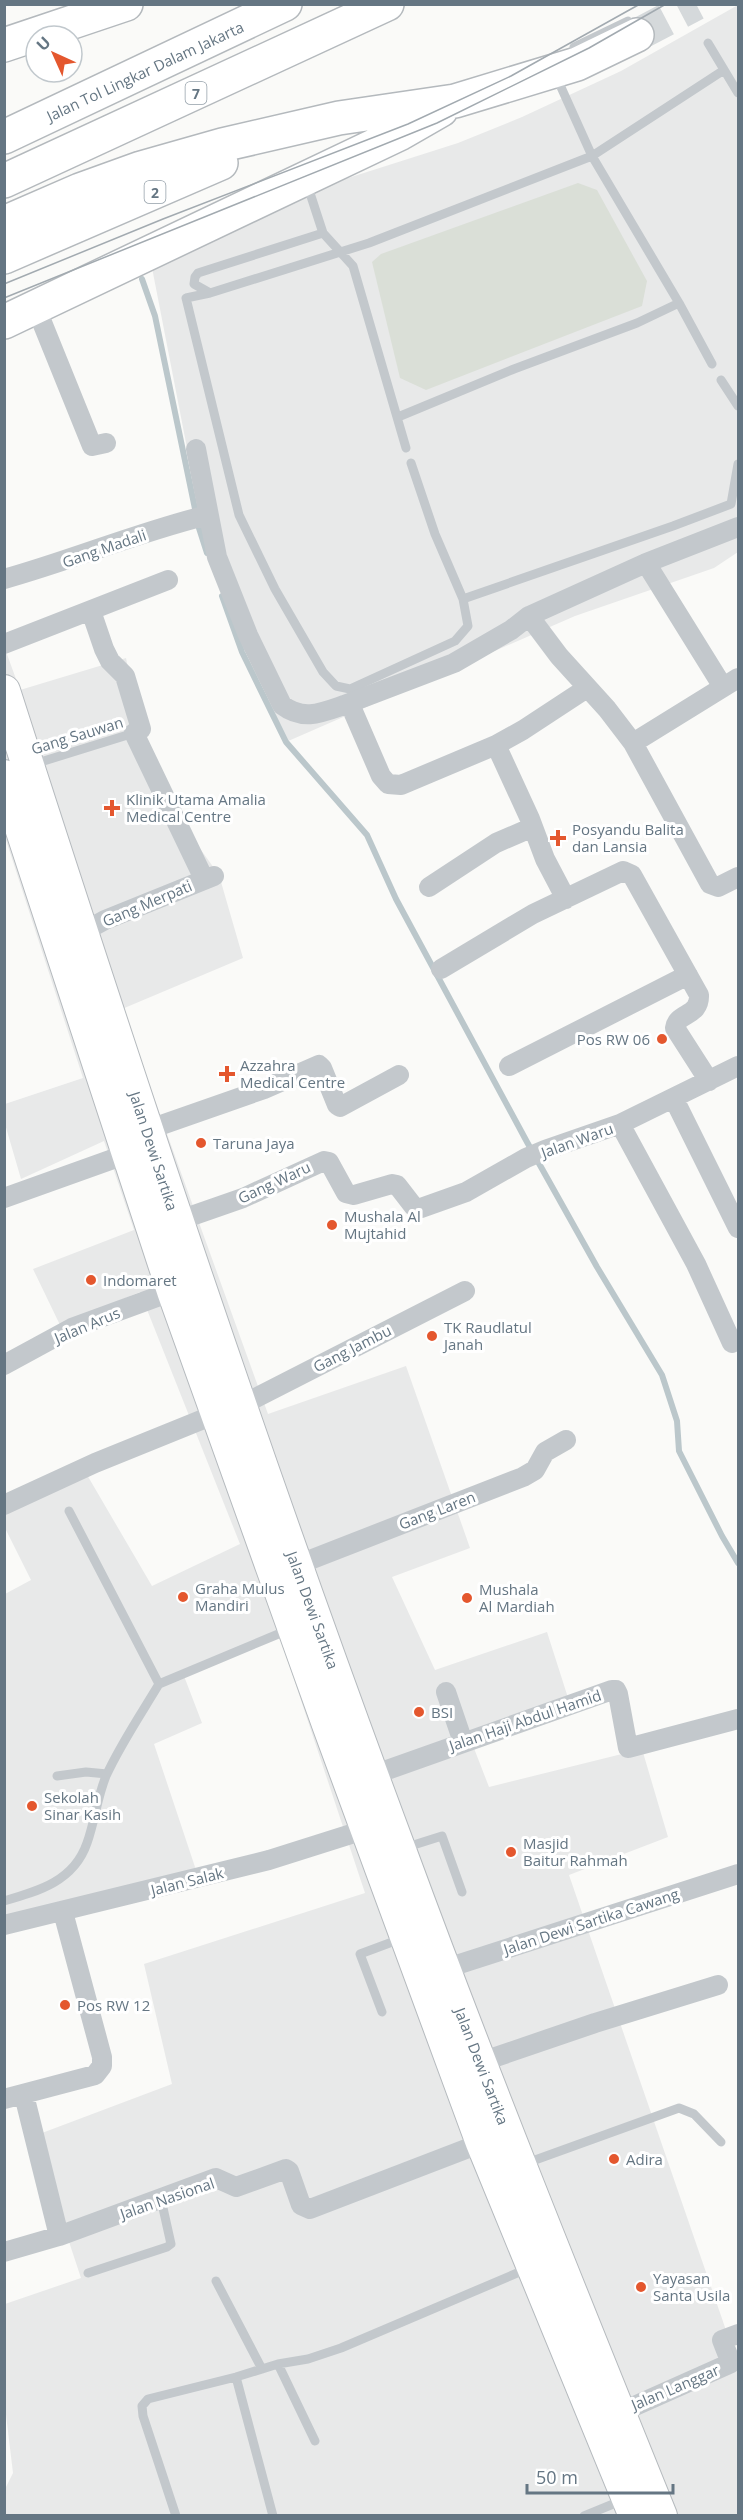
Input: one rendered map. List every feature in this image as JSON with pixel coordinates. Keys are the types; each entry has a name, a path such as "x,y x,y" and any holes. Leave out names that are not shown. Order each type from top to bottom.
{"highway":[{"path":"4,45 126,4"},
{"name":"Jalan Tol Lingkar Dalam Jakarta","path":"4,137 285,4"},
{"name":"7","path":"4,181 387,4"},
{"name":"2","path":"4,223 81,190 141,168 222,145 339,118 455,102 552,63 577,64 632,28"},
{"path":"4,321 401,133 455,102"},
{"name":"2","path":"4,257 305,126"}],"main road":[{"name":"Jalan Dewi Sartika","path":"4,691 16,771 127,1154 173,1291 297,1565 305,1624 373,1775 444,1969 481,2062 495,2138 519,2166 544,2261 619,2413 661,2516"},
{"name":"Jalan Dewi Sartika","path":"16,771 81,933 147,1130 177,1221 228,1410 305,1624 367,1829 405,1938 495,2138 544,2261 631,2507"}],"street":[{"path":"35,305 92,446 106,443"},
{"path":"196,449 217,557 248,635 282,705 291,712 312,716 454,663 511,630 529,616 646,563 738,527"},
{"name":"Gang Madali","path":"4,579 51,566 140,534 199,518"},
{"path":"633,743 731,683 646,563"},
{"path":"4,644 168,580"},
{"path":"91,611 107,655 125,676 141,729 134,733"},
{"path":"529,616 587,688 607,708 633,743 710,884 718,887 738,877"},
{"path":"344,705 352,709 381,776 392,785 401,785 496,745 587,688"},
{"name":"Gang Merpati","path":"81,933 209,877 134,733"},
{"path":"496,745 545,859 566,899"},
{"path":"429,888 496,843 533,827"},
{"path":"441,969 533,914 627,871 632,875 699,995 699,1003 694,1011 678,1020 675,1028 709,1081"},
{"path":"509,1066 688,975"},
{"path":"147,1130 264,1089 320,1065 337,1105 340,1107 399,1075"},
{"name":"Jalan Waru","path":"414,1207 421,1208 466,1192 526,1158 620,1124 738,1066"},
{"path":"674,1099 738,1228"},
{"path":"620,1124 696,1264 732,1343"},
{"path":"4,1198 127,1154"},
{"name":"Gang Waru","path":"177,1221 243,1198 324,1161 329,1162 346,1193 354,1195 392,1184 397,1185 414,1207"},
{"name":"Gang Jambu","path":"4,1504 95,1463 228,1410 465,1290"},
{"name":"Jalan Arus","path":"4,1365 72,1328 173,1291"},
{"name":"Gang Laren","path":"297,1565 523,1477 535,1470 545,1452 566,1440"},
{"name":"Jalan Haji Abdul Hamid","path":"373,1775 612,1690 616,1690 618,1694 628,1748 738,1719"},
{"path":"446,1692 463,1742"},
{"name":"Jalan Salak","path":"4,1925 269,1860 367,1829"},
{"name":"Jalan Dewi Sartika Cawang","path":"444,1969 738,1874"},
{"path":"59,2236 14,2097 95,2075 102,2066 102,2057 63,1912"},
{"path":"481,2062 595,2023 718,1985"},
{"name":"Jalan Nasional","path":"4,2252 59,2236 216,2178 236,2187 286,2169 289,2171 301,2205 310,2209 495,2138"},
{"name":"Jalan Langgar","path":"619,2413 731,2363 723,2340 738,2334"}],"lane":[{"path":"708,43 738,93"},
{"path":"552,63 592,156 679,303 712,364"},
{"path":"411,463 435,534 463,599 468,626 455,641 350,689 336,686 323,672 276,589 239,515 186,298 210,294 340,253 592,156 724,70"},
{"path":"305,178 323,233 353,266 406,448"},
{"path":"210,294 194,284 198,273 323,233"},
{"path":"398,417 514,369 637,323 679,303"},
{"path":"721,380 738,406"},
{"path":"463,599 731,504 738,464"},
{"name":"Gang Sauwan","path":"16,771 134,733"},
{"path":"69,1511 159,1684"},
{"path":"4,1901 57,1883 72,1868 87,1845 97,1798 107,1774 159,1684 305,1624"},
{"path":"57,1776 86,1772 107,1774"},
{"path":"399,1849 442,1836 462,1892"},
{"path":"382,2012 360,1954 405,1938"},
{"path":"519,2166 679,2108 694,2114 721,2142"},
{"path":"88,2273 171,2244 161,2199"},
{"path":"176,2516 142,2416 142,2406 148,2398 236,2377 278,2364 308,2360 544,2261"},
{"path":"216,2281 262,2369"},
{"path":"278,2364 315,2441"},
{"path":"236,2377 273,2516"},
{"path":"584,2516 631,2507"}],"shaded area":[{"path":"738,5 738,552 714,568 575,616 286,742 200,515 147,242 458,143 522,117 621,71"},
{"path":"578,183 597,190 647,281 642,306 426,390 400,378 372,262 381,254"},
{"path":"4,646 20,690 126,658 150,779 219,875 243,958 122,1009 268,1414 406,1366 470,1548 392,1577 435,1670 547,1632 570,1704 470,1738 489,1787 642,1749 668,1837 569,1875 738,2365 738,2515 5,2515 5,2489 13,2473 4,2398 5,2304 81,2278 34,2136 172,2084 144,1964 365,1893 280,1637 184,1676 202,1723 154,1744 196,1870 5,1916 5,1594 31,1580 5,1528 5,1510 83,1468 152,1586 240,1544 140,1292 60,1325 33,1269 134,1230 104,1141 21,1179 5,1124 5,1104 83,1078 5,837"}],"waterway":[{"path":"142,279 155,316 199,528 207,553"},
{"path":"222,596 242,652 286,742 367,835 396,899 527,1142 597,1267 662,1375 677,1421 679,1451 738,1563"}],"tunnel":[{"path":"637,35 696,4"}],"tram line":[{"path":"4,284 163,219 408,124 511,76 640,4"},
{"path":"4,298 437,123 589,48 666,4"}],"place":[{"name":"Klinik Utama Amalia Medical Centre","path":"112,808"},
{"name":"Posyandu Balita dan Lansia","path":"558,838"},
{"name":"Pos RW 06","path":"662,1039"},
{"name":"Azzahra Medical Centre","path":"227,1074"},
{"name":"Taruna Jaya","path":"201,1143"},
{"name":"Mushala Al Mujtahid","path":"332,1225"},
{"name":"Indomaret","path":"91,1280"},
{"name":"TK Raudlatul Janah","path":"432,1336"},
{"name":"Graha Mulus Mandiri","path":"183,1597"},
{"name":"Mushala Al Mardiah","path":"467,1598"},
{"name":"BSI","path":"419,1712"},
{"name":"Sekolah Sinar Kasih","path":"32,1806"},
{"name":"Masjid Baitur Rahmah","path":"511,1852"},
{"name":"Pos RW 12","path":"65,2005"},
{"name":"Adira","path":"614,2159"},
{"name":"Yayasan Santa Usila","path":"641,2287"}]}
